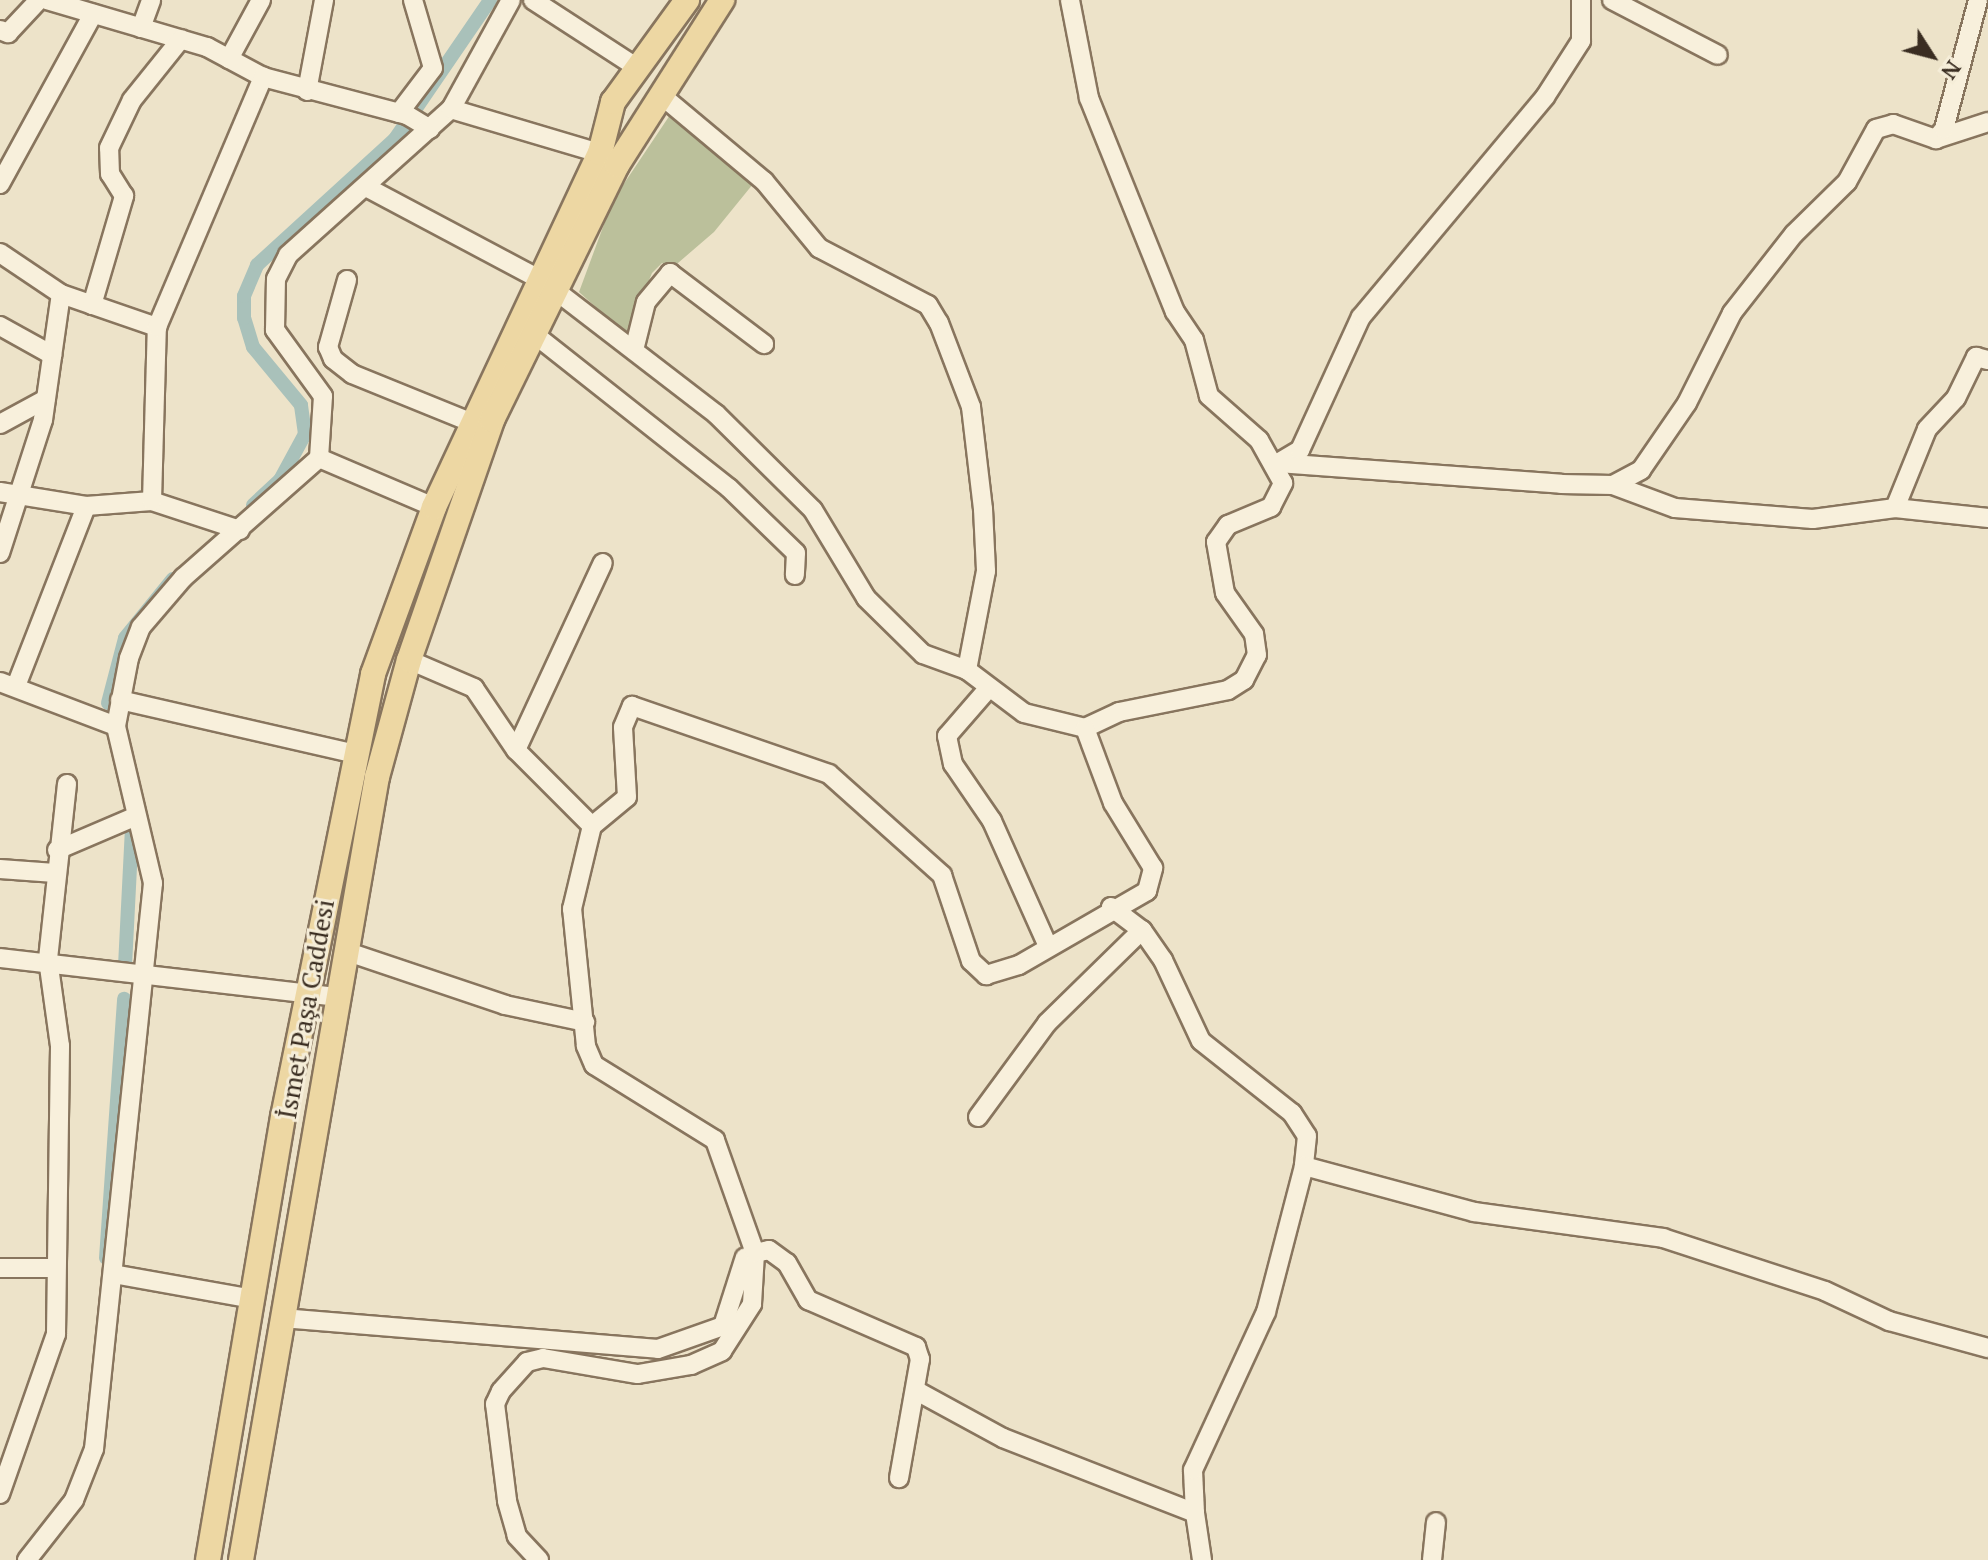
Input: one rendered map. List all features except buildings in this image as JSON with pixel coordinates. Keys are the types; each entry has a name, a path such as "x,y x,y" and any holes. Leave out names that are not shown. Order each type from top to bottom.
{"main road":[{"path":"546,284 600,153 613,102 633,65 687,0"},
{"path":"208,1560 309,989 373,674 434,507 470,422 546,284 722,0"},
{"path":"657,36 688,53"},
{"name":"İsmet Paşa Caddesi","path":"241,1560 336,997 377,777 409,660 468,478 534,334 546,284"}],"street":[{"path":"0,50 4,31 39,0"},
{"path":"47,0 181,39 263,77 307,91 414,120 451,109 600,153"},
{"path":"141,28 151,0"},
{"path":"229,59 261,0"},
{"path":"307,91 324,0"},
{"path":"27,1560 74,1500 94,1449 113,1274 153,883 134,817 116,726 120,700 141,627 234,525 319,458 323,396 275,330 276,279 305,237 366,187 414,120 433,68 413,0"},
{"path":"451,109 511,0"},
{"path":"533,0 633,65"},
{"path":"366,187 546,284 716,414 813,510 866,598 923,654 967,670 987,690 1024,713 1085,728 1119,712 1196,702 1244,680 1257,655 1254,634 1225,593 1216,542 1228,525 1282,496 1278,463 1209,396 1194,340 1175,312 1089,98 1070,0"},
{"path":"1278,463 1300,450 1361,317 1545,97 1581,41 1581,0"},
{"path":"1612,0 1718,55"},
{"path":"1936,139 1951,113 1978,0"},
{"path":"0,184 93,14"},
{"path":"92,305 124,196 110,174 109,148 132,100 181,39"},
{"path":"152,501 157,327 263,77"},
{"path":"661,95 764,181 819,248 928,305 939,323 971,407 983,509 986,571 967,670"},
{"path":"1613,485 1641,470 1687,403 1732,313 1794,234 1847,182 1876,129 1893,124 1936,139 1988,122"},
{"path":"0,253 61,294 157,327"},
{"path":"634,350 646,302 670,273 764,344"},
{"path":"347,280 328,347 333,359 352,374 470,422"},
{"path":"0,553 46,399 61,294"},
{"path":"0,326 52,355"},
{"path":"534,334 729,488 796,553 795,575"},
{"path":"1895,508 1927,429 1956,398 1976,357 1988,360"},
{"path":"0,424 46,399"},
{"path":"319,458 434,507"},
{"path":"1278,463 1613,485 1675,508 1813,519 1895,508 1988,518"},
{"path":"0,492 86,506 152,501 234,525"},
{"path":"86,506 8,684 116,726"},
{"path":"516,750 603,563"},
{"path":"409,660 474,688 516,750 592,826"},
{"path":"987,690 947,736 953,764 992,821 1048,946"},
{"path":"120,700 356,754"},
{"path":"282,1318 658,1349 723,1326 742,1277 744,1230 740,1192 715,1140 594,1065 585,1022 572,909 592,826 627,797 623,727 632,706 652,707 739,748 829,774 942,875 971,961 986,975 1048,946 1111,907 1147,891 1153,868 1113,803 1085,728"},
{"path":"0,1494 56,1334 53,1268 60,1046 48,959 57,850 67,784"},
{"path":"57,850 134,817"},
{"path":"0,869 55,873"},
{"path":"1111,907 1142,930 1181,991 1201,1041 1292,1113 1307,1136 1304,1166 1266,1312 1193,1470 1202,1560"},
{"path":"978,1117 1047,1023 1142,930"},
{"path":"345,951 505,1005 585,1022"},
{"path":"0,958 48,959 145,973 309,989 336,997"},
{"path":"1304,1166 1474,1212 1663,1238 1825,1291 1889,1321 1988,1348"},
{"path":"539,1560 517,1536 507,1500 495,1404 501,1391 527,1362 543,1358 638,1374 722,1351 752,1304 755,1253 744,1230"},
{"path":"755,1253 769,1250 787,1263 808,1300 916,1347 915,1390 899,1478"},
{"path":"0,1268 53,1268"},
{"path":"113,1274 254,1299"},
{"path":"915,1390 1003,1438 1195,1513"},
{"path":"1432,1560 1436,1522"}],"green space":[{"path":"674,109 753,184 714,232 671,269 662,263 652,273 627,335 579,292 613,200"}],"waterway":[{"path":"253,505 280,480 305,434 301,405 253,347 244,318 244,296 257,265 395,139 490,0"},
{"path":"108,703 125,638 173,579"},
{"path":"125,966 132,826"},
{"path":"106,1258 124,999"}]}
